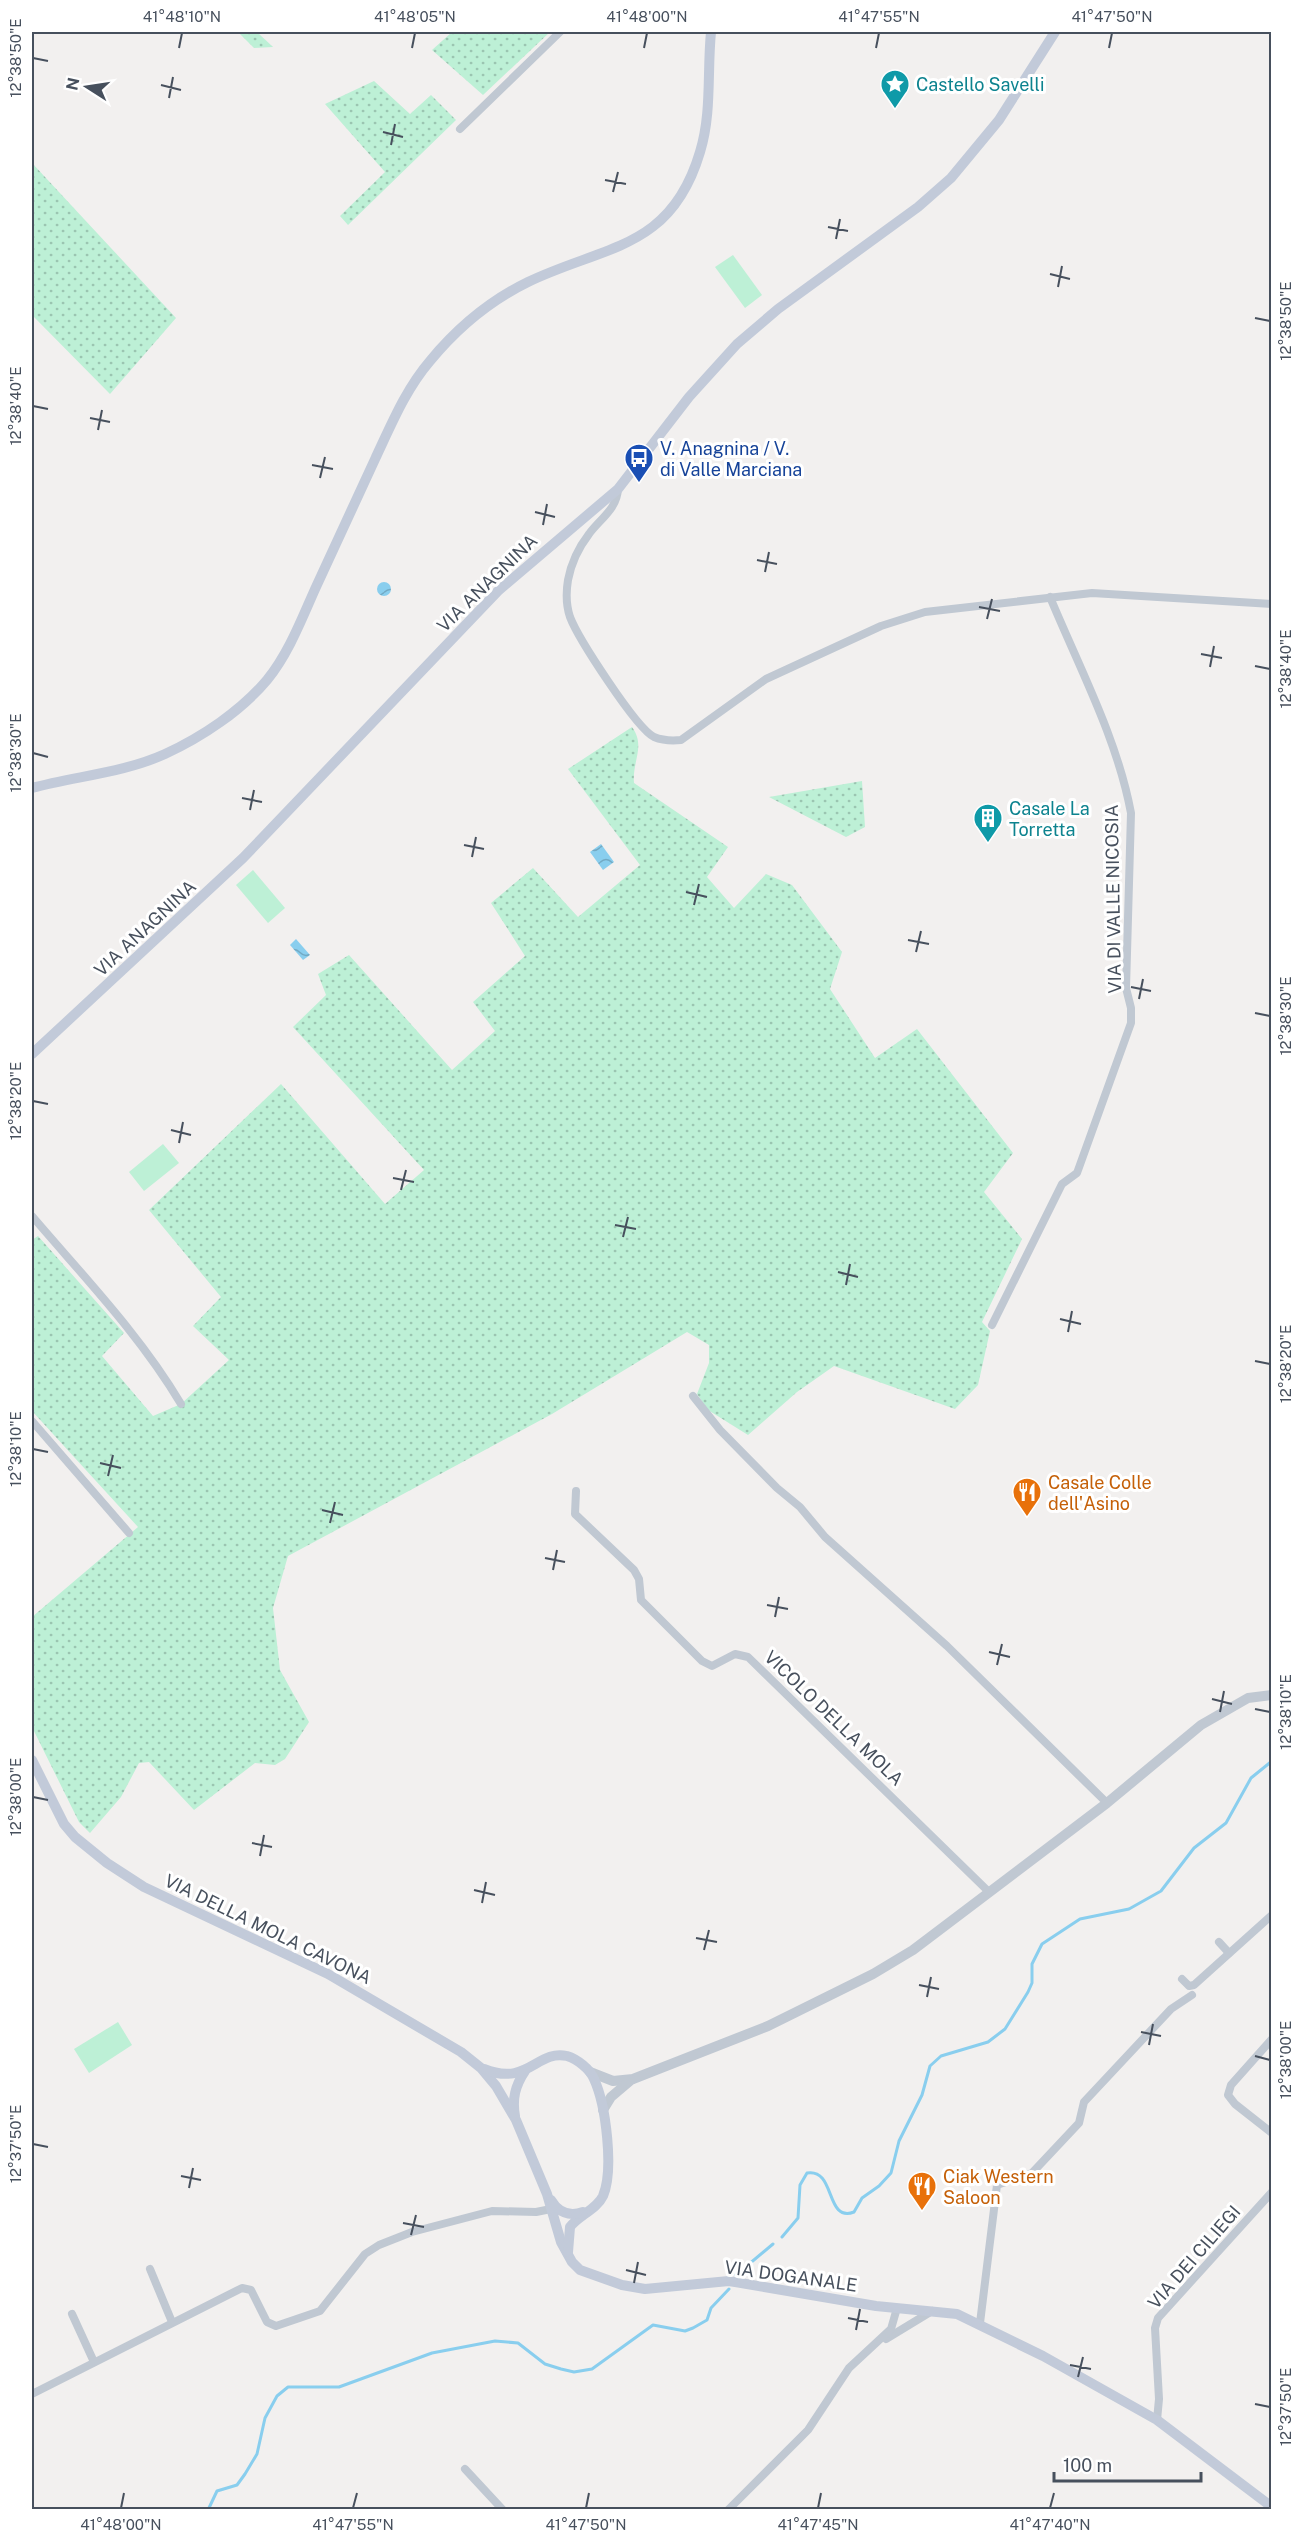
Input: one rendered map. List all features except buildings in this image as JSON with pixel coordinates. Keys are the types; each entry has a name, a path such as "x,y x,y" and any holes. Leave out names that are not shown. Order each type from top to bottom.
{"main road":[{"path":"32,788 123,768 162,755 226,717 265,683 292,640 399,408 432,358 470,319 494,301 532,280 625,246 657,223 678,200 693,174 703,143 711,32"},
{"name":"VIA ANAGNINA","path":"32,1054 235,866 498,591 618,489 689,397 744,338 778,309 918,207 958,170 1001,117 1055,32"},
{"name":"VIA DELLA MOLA CAVONA","path":"32,1760 64,1824 80,1841 107,1863 144,1887 328,1974 482,2068 496,2086 516,2120 547,2194 561,2242 568,2256"},
{"path":"482,2068 506,2075 525,2071 538,2062 556,2056 568,2056 590,2072 603,2110 608,2178 601,2199 570,2227 567,2239 568,2256"},
{"path":"516,2120 513,2103 515,2091 525,2071"},
{"path":"547,2194 560,2211 575,2215 586,2211"},
{"name":"VIA DOGANALE","path":"568,2256 585,2273 635,2288 664,2289 726,2281 897,2308 957,2314 980,2323 1157,2420 1272,2507"}],"street":[{"path":"460,129 561,32"},
{"path":"618,489 615,503 586,537 572,564 567,589 568,608 579,636 638,722 652,736 668,741 681,740 766,678 881,626 925,612 1092,592 1272,604"},
{"name":"VIA DI VALLE NICOSIA","path":"992,1325 1062,1184 1077,1173 1131,1023 1131,1008 1126,988 1131,813 1114,751 1050,597"},
{"path":"32,1216 129,1328 156,1364 181,1404"},
{"path":"693,1396 720,1430 777,1488 800,1507 825,1537 947,1646 1107,1803"},
{"path":"32,1421 129,1533"},
{"name":"VICOLO DELLA MOLA","path":"576,1491 575,1514 634,1570 639,1580 641,1600 702,1661 712,1666 735,1654 748,1657 989,1892"},
{"path":"603,2110 618,2090 633,2079 768,2026 873,1974 913,1950 1107,1803 1207,1721 1248,1698 1272,1695"},
{"path":"1182,1979 1192,1986 1272,1915"},
{"path":"1219,1942 1229,1953"},
{"path":"980,2323 997,2185 1032,2174 1079,2123 1084,2102 1171,2009 1192,1995"},
{"path":"1272,2039 1231,2085 1228,2095 1235,2104 1272,2133"},
{"path":"590,2072 613,2081 633,2079"},
{"name":"VIA DEI CILIEGI","path":"1157,2420 1160,2399 1155,2328 1158,2318 1272,2192"},
{"path":"32,2394 245,2287 251,2290 270,2326 303,2319 320,2311 359,2260 379,2245 412,2232 492,2211 536,2212 551,2209"},
{"path":"150,2269 172,2322"},
{"path":"728,2510 803,2436 845,2373 891,2329 897,2308"},
{"path":"872,2348 934,2310"},
{"path":"72,2314 94,2362"},
{"path":"465,2469 503,2510"}],"green space":[{"path":"238,32 257,32 273,47 254,48"},
{"path":"452,32 550,32 483,95 432,50"},
{"path":"374,81 410,114 431,95 456,120 348,225 340,216 385,172 325,104"},
{"path":"32,163 176,318 110,394 32,315"},
{"path":"733,255 762,295 745,308 715,267"},
{"path":"632,727 638,741 634,783 728,847 707,877 734,908 766,874 792,885 842,952 830,989 875,1058 917,1029 1013,1153 984,1192 1022,1239 982,1322 990,1331 978,1385 955,1409 834,1366 797,1392 748,1435 708,1410 697,1394 709,1363 709,1345 687,1332 552,1414 288,1556 273,1608 280,1670 309,1722 285,1759 275,1765 255,1763 194,1810 149,1762 139,1763 121,1797 90,1833 79,1822 32,1727 32,1617 138,1527 32,1411 32,1240 38,1236 124,1333 102,1356 153,1416 181,1404 229,1360 193,1326 221,1297 149,1210 281,1084 385,1204 424,1170 293,1027 326,995 318,974 349,955 452,1070 495,1031 473,1002 525,956 491,903 533,868 578,917 640,865 568,769"},
{"path":"862,781 865,827 846,837 769,797"},
{"path":"253,870 285,908 268,923 236,885"},
{"path":"163,1144 179,1163 144,1191 129,1172"},
{"path":"118,2022 132,2045 89,2073 74,2049"}],"water":[{"path":"384,582 389,584 391,589 389,594 384,596 379,594 377,589 379,584"},
{"path":"601,844 614,862 603,870 590,852"},
{"path":"296,939 310,955 303,960 290,945"}],"waterway":[{"path":"782,2237 798,2218 800,2185 807,2173 816,2174 822,2179 838,2210 845,2213 854,2212 862,2198 879,2186 891,2173 899,2141 922,2095 930,2066 941,2056 988,2042 1005,2029 1032,1983 1032,1964 1042,1944 1080,1919 1129,1909 1161,1891 1194,1848 1226,1823 1251,1778 1272,1761"},
{"path":"736,2275 773,2244"},
{"path":"208,2510 217,2491 237,2485 245,2474 257,2454 265,2418 277,2396 288,2387 339,2387 432,2353 495,2341 518,2343 545,2364 561,2369 574,2372 592,2369 653,2325 685,2331 707,2320 711,2308 729,2289"}],"place":[{"name":"Castello Savelli","path":"895,110"},
{"name":"V. Anagnina / V. di Valle Marciana","path":"639,484"},
{"name":"Casale La Torretta","path":"988,844"},
{"name":"Casale Colle dell'Asino","path":"1027,1518"},
{"name":"Ciak Western Saloon","path":"922,2212"}]}
